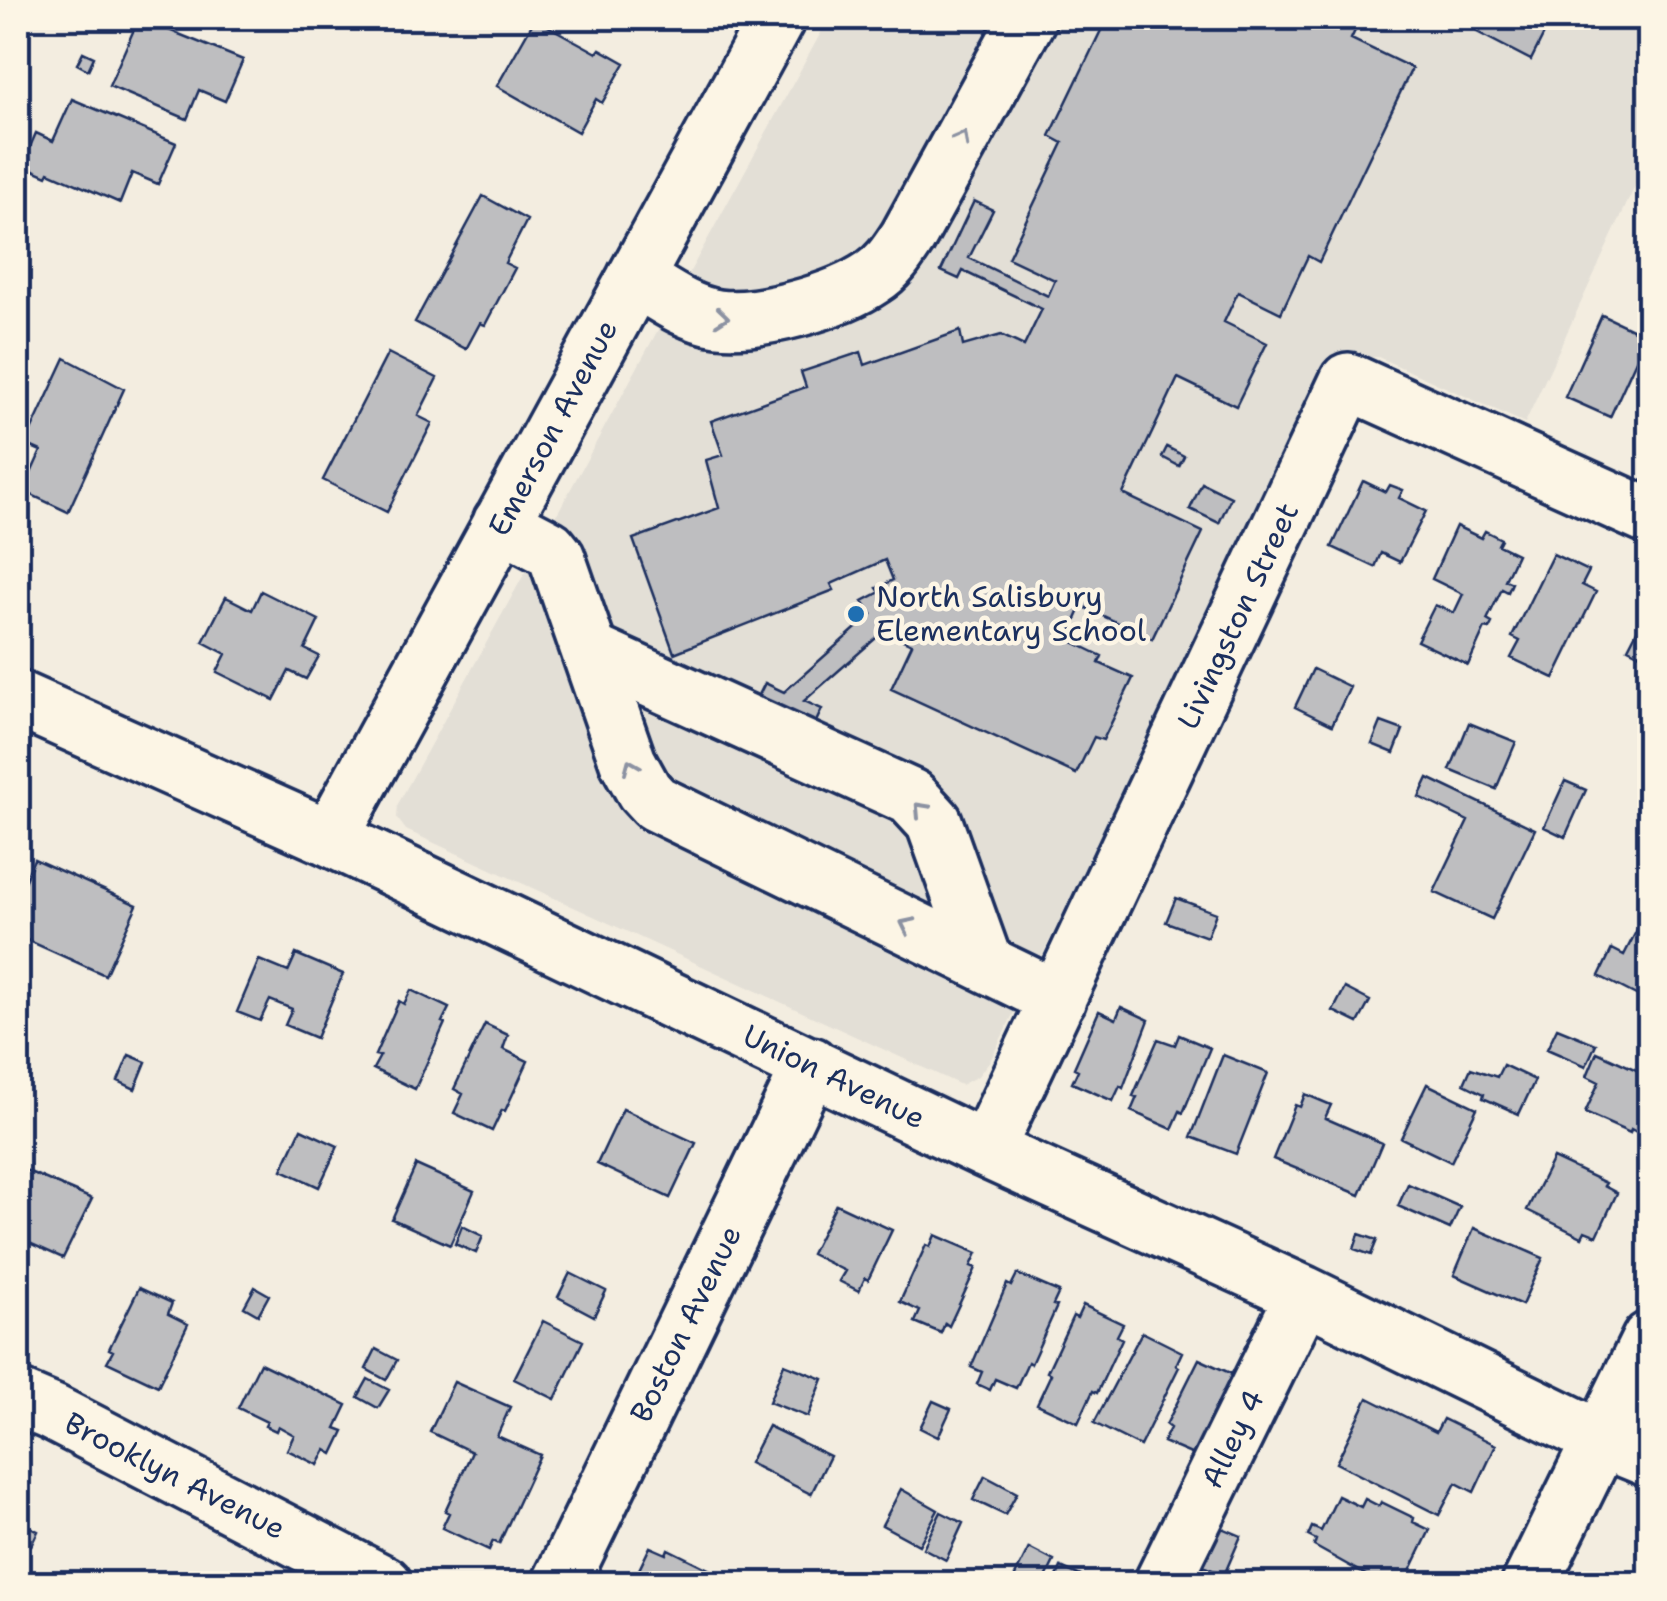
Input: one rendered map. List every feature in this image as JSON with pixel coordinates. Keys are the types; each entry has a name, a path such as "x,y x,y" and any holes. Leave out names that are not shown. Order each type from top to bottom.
{"street":[{"name":"Emerson Avenue","path":"330,838 778,18"},
{"path":"634,278 690,310 716,318 742,319 841,293 872,278 892,261 908,237 1028,18"},
{"name":"Livingston Street","path":"986,1150 1348,381 1650,518"},
{"path":"502,523 549,548 557,558 628,762 644,792 655,803 1058,998"},
{"path":"591,652 911,797 934,822 984,962"},
{"name":"Union Avenue","path":"18,699 330,838 1626,1449"},
{"name":"Boston Avenue","path":"560,1584 811,1065"},
{"name":"Alley 4","path":"1162,1584 1304,1294"},
{"path":"1530,1584 1626,1449 1650,1339"},
{"name":"Brooklyn Avenue","path":"18,1398 384,1584"}],"shaded area":[{"name":"North Salisbury Elementary School","path":"829,18 1649,18 1649,156 1525,423 1378,357 1359,357 1327,378 991,1059 978,1076 961,1085 406,830 397,818 398,804"}],"building":[{"path":"139,18 243,60 225,101 199,90 187,119 109,86"},
{"path":"1107,18 1361,18 1351,39 1412,68 1319,262 1308,256 1281,313 1238,292 1224,322 1267,343 1236,406 1178,378 1123,494 1203,532 1152,639 1082,606 1067,639 1102,656 1099,663 1133,678 1103,740 1094,737 1076,774 891,689 912,644 884,631 804,701 822,709 813,728 756,701 765,683 784,692 872,614 863,601 893,580 885,560 831,584 834,590 674,653 633,539 719,508 706,460 723,455 711,421 806,387 801,372 861,352 865,365 960,331 963,346 1001,335 1024,346 1042,309 963,271 959,279 941,271 974,201 993,210 969,258 1048,296 1055,280 1008,258 1063,143 1050,136"},
{"path":"1484,18 1536,18 1549,24 1531,60 1477,32"},
{"path":"535,19 597,53 600,49 625,63 602,103 596,99 578,132 497,86"},
{"path":"83,52 94,57 88,70 77,64"},
{"path":"72,99 176,143 158,184 132,173 120,203 49,172 47,176 22,165 36,133 53,141"},
{"path":"483,196 527,220 505,263 515,268 485,325 480,323 466,349 415,322"},
{"path":"1602,315 1647,336 1610,417 1565,397"},
{"path":"388,353 437,378 418,416 432,423 387,512 323,480"},
{"path":"65,358 124,389 68,512 23,491 41,451 25,444"},
{"path":"1167,447 1184,456 1179,466 1162,457"},
{"path":"1363,481 1386,492 1390,485 1403,490 1399,498 1426,511 1400,562 1381,553 1375,567 1332,547"},
{"path":"1202,483 1231,497 1219,523 1190,509"},
{"path":"1456,526 1481,538 1485,531 1501,539 1498,545 1517,554 1505,580 1512,583 1508,592 1502,589 1487,620 1492,623 1489,629 1485,628 1468,665 1417,641 1435,605 1454,613 1463,594 1432,579"},
{"path":"1553,554 1589,571 1582,585 1596,592 1554,678 1511,658 1520,641 1512,637"},
{"path":"261,591 319,620 305,649 319,656 306,679 289,671 274,700 217,672 226,654 203,642 226,597 252,610"},
{"path":"1650,605 1650,659 1628,648"},
{"path":"1313,669 1350,687 1332,725 1295,707"},
{"path":"1381,722 1403,730 1394,753 1372,744"},
{"path":"1469,723 1516,742 1496,789 1450,770"},
{"path":"1428,778 1535,829 1492,919 1434,892 1468,821 1419,797"},
{"path":"1565,781 1586,790 1565,837 1544,827"},
{"path":"34,859 137,905 105,975 18,936 18,885 22,887"},
{"path":"1176,898 1216,913 1207,937 1166,922"},
{"path":"1643,918 1650,921 1648,1001 1599,976 1612,949 1624,955"},
{"path":"296,954 343,974 316,1038 285,1025 292,1009 270,1000 260,1021 237,1012 259,960 288,972"},
{"path":"1345,988 1370,1001 1358,1023 1333,1011"},
{"path":"411,990 449,1008 415,1089 373,1069 380,1056 375,1055 399,1001 404,1004"},
{"path":"1121,1007 1149,1020 1123,1088 1120,1086 1113,1101 1072,1083 1078,1070 1074,1068 1099,1011 1116,1019"},
{"path":"485,1024 508,1035 503,1049 528,1061 492,1131 454,1113 463,1094 454,1089"},
{"path":"1557,1028 1596,1044 1586,1066 1547,1049"},
{"path":"1179,1035 1210,1048 1183,1113 1180,1111 1172,1129 1131,1111 1137,1097 1133,1096 1158,1039 1175,1045"},
{"path":"1597,1052 1650,1076 1650,1129 1646,1137 1585,1113 1599,1082 1587,1076"},
{"path":"129,1055 146,1062 135,1089 118,1081"},
{"path":"1223,1055 1268,1073 1236,1154 1191,1137"},
{"path":"1503,1065 1535,1080 1519,1114 1483,1098 1484,1094 1464,1084 1471,1068 1497,1077"},
{"path":"1427,1084 1477,1108 1451,1162 1401,1138"},
{"path":"1305,1094 1331,1105 1325,1118 1382,1143 1360,1195 1273,1159 1295,1105 1300,1107"},
{"path":"623,1109 696,1143 670,1198 597,1164"},
{"path":"301,1129 338,1146 319,1187 282,1170"},
{"path":"1553,1158 1606,1183 1604,1186 1617,1193 1597,1236 1585,1231 1582,1237 1527,1210"},
{"path":"416,1165 474,1191 450,1245 392,1219"},
{"path":"18,1167 92,1199 63,1258 18,1238"},
{"path":"1408,1184 1460,1207 1450,1229 1398,1206"},
{"path":"836,1204 892,1230 859,1291 839,1281 845,1271 811,1254"},
{"path":"462,1226 483,1236 476,1253 455,1244"},
{"path":"1474,1228 1543,1258 1522,1305 1454,1275"},
{"path":"1359,1234 1377,1240 1371,1255 1354,1249"},
{"path":"935,1235 977,1253 971,1266 976,1268 949,1326 945,1323 941,1333 915,1322 920,1311 900,1302 926,1245 930,1247"},
{"path":"570,1273 606,1291 594,1316 558,1297"},
{"path":"1017,1274 1059,1292 1053,1305 1057,1306 1016,1388 995,1379 990,1390 977,1384 982,1372 971,1367 1007,1284 1011,1286"},
{"path":"255,1287 269,1295 258,1315 244,1307"},
{"path":"139,1288 172,1303 168,1314 188,1324 158,1386 107,1362 113,1351 109,1349"},
{"path":"1083,1305 1123,1324 1117,1336 1122,1339 1078,1423 1037,1404 1073,1316 1077,1318"},
{"path":"543,1321 583,1341 555,1399 514,1379"},
{"path":"1142,1332 1182,1352 1176,1365 1179,1367 1140,1446 1094,1423"},
{"path":"376,1349 397,1360 386,1380 366,1369"},
{"path":"1199,1359 1241,1378 1205,1460 1163,1442 1170,1428 1166,1425"},
{"path":"260,1363 347,1405 336,1428 344,1431 333,1454 326,1450 318,1465 287,1450 294,1435 278,1426 276,1431 265,1426 267,1422 238,1408"},
{"path":"784,1364 823,1379 808,1417 769,1402"},
{"path":"368,1379 389,1390 378,1408 358,1397"},
{"path":"454,1382 510,1407 497,1436 540,1455 499,1544 493,1541 489,1550 442,1528 449,1513 445,1511 472,1452 430,1432"},
{"path":"1368,1398 1436,1432 1443,1419 1496,1445 1474,1492 1456,1483 1439,1515 1336,1463"},
{"path":"933,1401 951,1409 938,1437 920,1428"},
{"path":"768,1426 830,1456 811,1494 749,1463"},
{"path":"985,1476 1017,1493 1005,1515 973,1500"},
{"path":"901,1489 938,1510 919,1545 882,1525"},
{"path":"1338,1496 1361,1507 1365,1499 1379,1506 1381,1502 1430,1530 1404,1584 1382,1584 1314,1546 1316,1540 1308,1536 1312,1527 1321,1531"},
{"path":"941,1512 963,1523 946,1560 923,1548"},
{"path":"1203,1520 1241,1536 1224,1575 1186,1559"},
{"path":"18,1521 38,1531 18,1573"},
{"path":"650,1547 666,1554 668,1549 739,1584 632,1584"},
{"path":"1029,1548 1054,1561 1043,1584 1011,1584"},
{"path":"1061,1567 1098,1584 1054,1584"},
{"path":"92,1573 113,1584 87,1584"}],"place":[{"name":"North Salisbury Elementary School","path":"856,614"}]}
